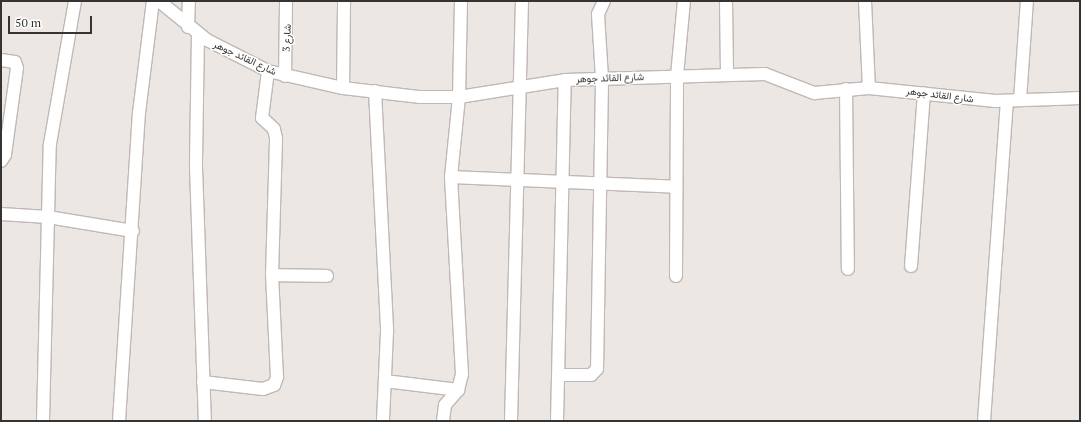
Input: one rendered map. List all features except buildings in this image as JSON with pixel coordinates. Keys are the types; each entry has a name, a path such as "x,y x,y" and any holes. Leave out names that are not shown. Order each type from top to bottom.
{"street":[{"path":"43,421 48,217 53,123 75,1"},
{"path":"189,1 193,31 205,421"},
{"name":"شارع 3","path":"285,76 286,1"},
{"path":"343,88 344,1"},
{"path":"443,421 445,405 458,390 462,374 451,177 459,97 461,1"},
{"path":"511,421 518,85 522,1"},
{"path":"560,375 591,375 597,369 602,78 598,14 604,1"},
{"path":"676,276 677,76 684,1"},
{"path":"726,1 727,75"},
{"path":"865,1 868,88"},
{"path":"984,421 1014,101 1026,1"},
{"path":"119,421 133,231 139,113 159,2"},
{"name":"شارع القائد جوهر","path":"159,2 193,31 268,70 285,76 343,88 459,97 518,85 565,80 772,74 814,93 868,88 1014,101 1080,98"},
{"path":"1,60 14,62 17,68 5,155 1,161"},
{"path":"203,382 263,389 274,385 277,377 272,275 276,138 274,129 262,118 268,70"},
{"path":"557,421 560,375 562,181 565,80"},
{"path":"846,89 848,269"},
{"path":"375,91 387,332 383,421"},
{"path":"911,266 924,94"},
{"path":"451,177 676,187"},
{"path":"1,214 48,217 133,231"},
{"path":"272,275 327,276"},
{"path":"385,381 458,390"}]}
